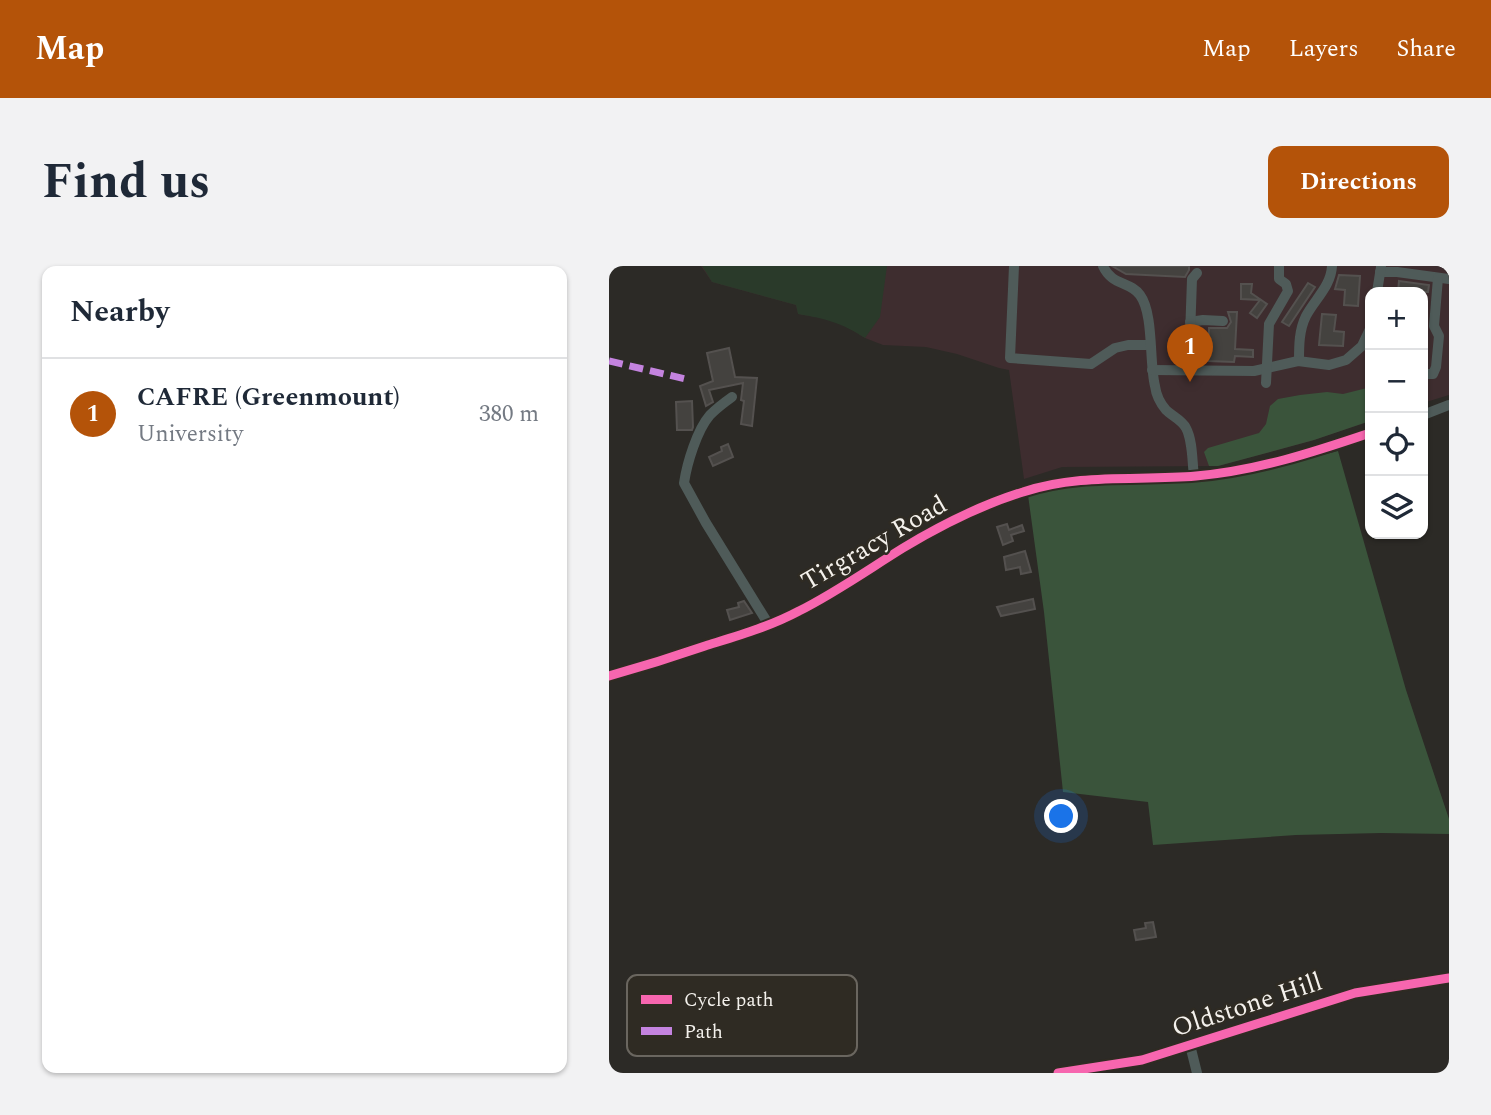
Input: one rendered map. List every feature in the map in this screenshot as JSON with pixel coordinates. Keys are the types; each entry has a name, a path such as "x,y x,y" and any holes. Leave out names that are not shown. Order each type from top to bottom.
{"street":[{"path":"1014,266 1010,358 1091,364 1115,348 1150,345"},
{"path":"1103,266 1106,273 1133,288 1141,296 1147,312 1152,370 1158,397 1166,410 1187,429 1194,476"},
{"path":"1266,383 1269,324 1288,292 1286,284 1279,279 1279,266"},
{"path":"1300,361 1299,343 1304,322 1329,281 1332,266"},
{"path":"1378,287 1381,269 1443,278 1434,326 1439,337 1436,367 1433,374 1428,374"},
{"path":"1196,370 1190,342 1190,322 1192,279 1197,273"},
{"path":"1190,322 1223,321"},
{"path":"1152,370 1254,371 1300,361 1329,365 1346,360 1365,339"},
{"path":"732,397 716,409 703,425 684,483 769,625"},
{"path":"1428,413 1449,405"},
{"name":"Tirgracy Road","path":"609,676 769,625 813,604 971,511 1039,486 1064,481 1194,476 1232,471 1308,454 1365,435"},
{"name":"Oldstone Hill","path":"1058,1073 1142,1060 1355,993 1449,978"},
{"path":"1190,1045 1197,1073"}],"shaded area":[{"path":"701,266 1449,266 1449,395 1428,401 1428,287 1365,287 1365,423 1314,440 1218,466 1062,467 1024,479 1009,370 926,347 883,345 828,319 798,314 796,305 712,282"}],"green space":[{"path":"702,266 887,266 880,317 865,338 833,322 798,314 796,305 712,282"},
{"path":"1365,388 1365,423 1314,440 1218,466 1209,466 1204,452 1208,448 1259,433 1266,424 1270,406 1278,399 1327,392 1343,394"},
{"path":"1338,451 1406,690 1449,819 1449,834 1296,835 1153,845 1148,802 1063,792 1044,612 1028,495 1059,486 1094,482 1201,481 1249,474"}],"building":[{"path":"1112,266 1189,266 1189,270 1185,277 1126,274"},
{"path":"1339,275 1360,276 1358,306 1344,305 1345,290 1335,289"},
{"path":"1399,281 1429,285 1428,292 1428,287 1398,287"},
{"path":"1308,283 1315,287 1289,326 1282,322"},
{"path":"1241,284 1252,284 1251,293 1267,304 1257,318 1250,313 1260,300 1241,299"},
{"path":"1228,312 1237,312 1235,349 1253,350 1253,357 1235,356 1234,362 1208,361 1209,328 1227,328 1231,322"},
{"path":"1322,314 1336,315 1334,331 1344,332 1343,346 1319,345"},
{"path":"729,348 735,377 757,378 752,426 741,424 743,383 709,390 713,402 706,406 700,386 713,381 707,353"},
{"path":"692,401 692,430 677,430 676,402"},
{"path":"728,444 733,457 713,466 709,457 722,451 721,447"},
{"path":"1007,524 1009,530 1022,525 1024,531 1011,535 1013,541 1003,545 997,527"},
{"path":"1025,551 1031,572 1021,574 1020,567 1006,570 1004,557"},
{"path":"1033,599 1035,609 1001,616 997,607"},
{"path":"744,601 752,613 730,620 727,610 739,607 738,603"},
{"path":"1153,922 1156,937 1136,940 1134,930 1146,928 1145,923"}],"marked path":[{"path":"609,361 690,380"}],"cycle path":[{"path":"609,676 776,622 826,597 903,548 947,524 977,509 1023,492 1065,482 1196,476 1241,470 1306,454 1365,435"},
{"path":"1058,1073 1142,1060 1355,993 1449,978"}],"place":[{"name":"CAFRE (Greenmount)","path":"1190,382"}]}
